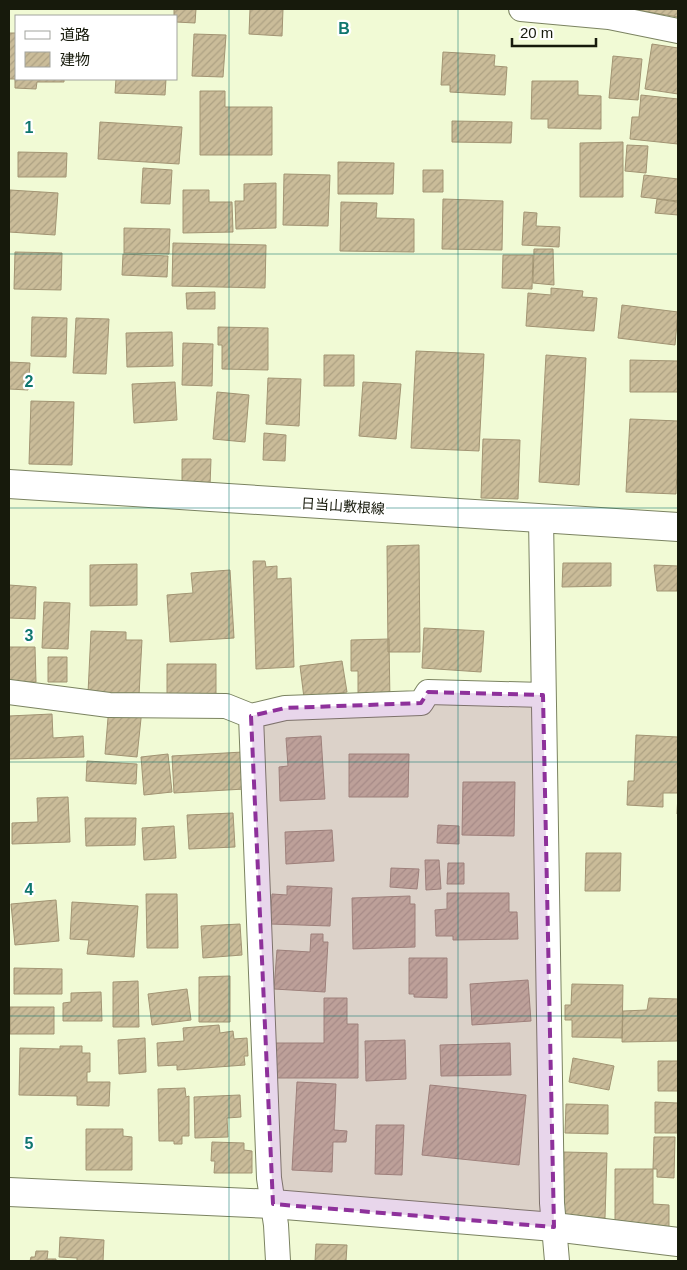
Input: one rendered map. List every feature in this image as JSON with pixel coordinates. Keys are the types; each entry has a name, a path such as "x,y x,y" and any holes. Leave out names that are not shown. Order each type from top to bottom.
{"street":[{"path":"521,9 610,13 678,31"},
{"name":"日当山敷根線","path":"9,484 678,527"},
{"path":"540,518 552,1193 557,1261"},
{"path":"9,692 108,705 226,706 251,716 284,708 421,703 428,692 543,695"},
{"path":"251,716 269,1178 276,1226 278,1261"},
{"path":"9,1192 273,1204 554,1227 678,1242"}],"highlighted area":[{"path":"428,692 543,695 554,1227 273,1204 251,716 285,708 421,703"}],"building":[{"path":"174,9 196,9 195,23 178,22 178,15 174,15"},
{"path":"250,9 283,9 282,36 249,34"},
{"path":"678,9 678,17 637,10"},
{"path":"9,33 15,33 15,79 9,79"},
{"path":"194,34 226,35 223,77 192,76"},
{"path":"652,44 678,48 678,94 645,89"},
{"path":"443,52 495,55 494,66 507,67 505,95 450,92 450,85 441,85"},
{"path":"613,56 642,59 638,100 609,98"},
{"path":"15,80 64,80 64,82 37,82 36,89 15,88"},
{"path":"116,80 166,80 165,95 115,93"},
{"path":"532,81 578,81 578,95 601,96 601,129 548,128 548,119 531,119"},
{"path":"200,91 225,91 225,107 272,107 272,155 200,155"},
{"path":"641,95 678,99 678,144 630,139 632,117 639,117"},
{"path":"452,121 512,122 511,143 452,142"},
{"path":"100,122 182,127 179,164 98,159"},
{"path":"623,142 623,197 580,197 580,143"},
{"path":"627,145 648,146 646,173 625,171"},
{"path":"18,152 67,153 66,177 18,177"},
{"path":"338,162 394,163 393,194 338,194"},
{"path":"143,168 172,170 170,204 141,203"},
{"path":"423,170 443,170 443,192 423,192"},
{"path":"284,174 330,175 328,226 283,225"},
{"path":"644,175 678,179 678,201 641,197"},
{"path":"276,183 276,228 236,229 235,201 244,201 244,184"},
{"path":"10,190 58,193 55,235 9,232"},
{"path":"183,190 209,190 209,202 232,202 233,232 183,233"},
{"path":"443,199 503,201 502,250 442,249"},
{"path":"657,199 678,202 678,215 655,213"},
{"path":"341,202 377,203 376,218 414,219 414,252 340,251"},
{"path":"524,212 537,213 536,226 560,227 559,247 522,245"},
{"path":"124,228 170,229 169,254 124,253"},
{"path":"173,243 266,245 265,288 172,286"},
{"path":"534,249 553,249 554,285 533,283"},
{"path":"15,252 62,253 61,290 14,289"},
{"path":"123,254 168,256 167,277 122,275"},
{"path":"503,255 533,255 532,289 502,288"},
{"path":"551,288 583,291 582,297 597,298 594,331 526,326 528,293 551,295"},
{"path":"215,292 215,309 187,309 186,293"},
{"path":"622,305 678,312 675,345 618,338"},
{"path":"32,317 67,318 66,357 31,356"},
{"path":"76,318 109,319 106,374 73,373"},
{"path":"218,327 268,328 268,370 222,369 222,345 218,345"},
{"path":"172,332 173,366 127,367 126,333"},
{"path":"183,343 213,344 212,386 182,385"},
{"path":"416,351 484,354 479,451 411,448"},
{"path":"324,355 354,355 354,386 324,386"},
{"path":"546,355 586,358 579,485 539,482"},
{"path":"630,360 678,361 678,392 630,392"},
{"path":"9,362 30,363 28,390 9,389"},
{"path":"268,378 301,379 299,426 266,424"},
{"path":"175,382 177,420 134,423 132,384"},
{"path":"363,382 401,384 396,439 359,436"},
{"path":"217,392 249,395 245,442 213,439"},
{"path":"31,401 74,402 72,465 29,464"},
{"path":"630,419 678,421 676,494 626,492"},
{"path":"264,433 286,435 285,461 263,460"},
{"path":"483,439 520,440 518,499 481,498"},
{"path":"182,459 211,459 210,486 182,485"},
{"path":"419,545 420,652 388,652 387,546"},
{"path":"253,561 265,561 266,567 277,566 277,579 291,578 294,667 256,669"},
{"path":"563,563 611,563 611,586 562,587"},
{"path":"137,564 137,605 90,606 90,565"},
{"path":"654,565 678,566 677,591 657,591"},
{"path":"230,570 234,638 170,642 167,595 193,593 191,573"},
{"path":"9,585 36,587 35,619 9,618"},
{"path":"44,602 70,603 68,649 42,648"},
{"path":"424,628 484,631 481,672 422,668"},
{"path":"91,631 126,632 126,640 142,640 139,695 88,693"},
{"path":"389,639 390,703 358,704 358,671 351,671 351,640"},
{"path":"9,647 35,647 36,682 9,682"},
{"path":"48,657 67,657 67,682 48,682"},
{"path":"342,661 347,692 304,698 300,666"},
{"path":"167,664 216,664 216,696 167,697"},
{"path":"109,706 142,709 137,757 105,754"},
{"path":"52,714 53,738 83,736 84,757 9,759 9,716"},
{"path":"636,735 678,737 678,793 663,793 663,807 627,805 628,781 634,781"},
{"path":"321,736 325,799 280,801 279,767 288,766 286,738"},
{"path":"243,752 245,789 174,793 172,756"},
{"path":"168,754 172,792 144,795 141,757"},
{"path":"349,754 409,754 408,797 349,797"},
{"path":"87,761 137,764 136,784 86,781"},
{"path":"463,782 515,782 514,836 462,835"},
{"path":"68,797 70,842 12,844 12,823 38,822 37,798"},
{"path":"233,813 235,847 189,849 187,815"},
{"path":"85,818 136,818 135,845 86,846"},
{"path":"438,825 459,826 459,844 437,843"},
{"path":"174,826 176,858 144,860 142,828"},
{"path":"332,830 334,861 286,864 285,832"},
{"path":"586,853 621,853 620,891 585,891"},
{"path":"425,860 439,860 441,889 426,890"},
{"path":"448,863 464,863 464,884 447,884"},
{"path":"391,868 419,869 417,889 390,887"},
{"path":"287,886 332,888 330,926 270,924 272,894 287,895"},
{"path":"447,893 509,893 509,912 517,912 518,939 453,940 453,936 436,936 435,910 447,909"},
{"path":"146,894 177,894 178,948 147,948"},
{"path":"410,896 410,904 415,904 415,947 353,949 352,898"},
{"path":"56,900 59,941 15,945 11,904"},
{"path":"72,902 138,906 134,957 87,954 89,940 70,939"},
{"path":"240,924 242,955 203,958 201,926"},
{"path":"311,934 323,934 323,942 328,942 325,992 274,989 277,950 310,952"},
{"path":"409,958 447,958 447,998 414,997 414,994 409,994"},
{"path":"14,968 62,969 62,994 14,994"},
{"path":"230,976 230,1022 199,1022 199,977"},
{"path":"528,980 531,1021 472,1025 470,984"},
{"path":"138,981 139,1027 113,1027 113,982"},
{"path":"572,984 623,985 622,1038 572,1037 572,1020 565,1020 565,1005 571,1005"},
{"path":"187,989 191,1020 152,1025 148,994"},
{"path":"101,992 102,1021 63,1021 63,1003 71,1002 71,993"},
{"path":"324,998 347,998 347,1024 358,1024 358,1078 273,1078 273,1043 324,1043"},
{"path":"649,998 678,999 678,1041 622,1042 623,1011 647,1010"},
{"path":"10,1007 54,1007 54,1034 10,1034"},
{"path":"219,1025 220,1033 233,1031 234,1039 247,1038 248,1056 244,1056 245,1065 177,1070 177,1065 158,1066 157,1043 184,1041 183,1028"},
{"path":"145,1038 146,1072 119,1074 118,1040"},
{"path":"405,1040 406,1079 366,1081 365,1041"},
{"path":"510,1043 511,1075 441,1076 440,1045"},
{"path":"60,1046 82,1046 82,1053 90,1053 90,1072 87,1072 87,1082 110,1082 109,1106 77,1105 77,1096 19,1095 20,1048 60,1049"},
{"path":"573,1058 614,1066 609,1090 569,1082"},
{"path":"658,1061 678,1061 678,1091 658,1091"},
{"path":"297,1082 336,1084 334,1130 347,1131 346,1142 333,1142 332,1172 292,1170"},
{"path":"430,1085 526,1095 519,1165 422,1155"},
{"path":"185,1088 186,1097 189,1096 189,1136 182,1136 182,1144 174,1144 174,1141 159,1141 158,1089"},
{"path":"240,1095 241,1117 227,1118 228,1137 195,1138 194,1097"},
{"path":"655,1102 678,1103 678,1133 655,1133"},
{"path":"566,1104 608,1105 608,1134 565,1133"},
{"path":"376,1125 404,1125 402,1175 375,1174"},
{"path":"86,1129 123,1129 123,1136 132,1137 132,1170 86,1170"},
{"path":"654,1137 675,1137 674,1178 657,1177 657,1169 653,1169"},
{"path":"212,1142 244,1143 244,1150 252,1151 252,1173 214,1173 215,1161 211,1161"},
{"path":"564,1152 607,1153 605,1218 562,1217"},
{"path":"615,1169 653,1169 653,1204 669,1205 669,1232 615,1232"},
{"path":"60,1237 104,1240 103,1261 77,1261 77,1258 59,1257"},
{"path":"316,1244 347,1245 346,1261 315,1261"},
{"path":"36,1251 48,1251 47,1259 56,1259 56,1261 30,1261 31,1257 35,1257"}]}
